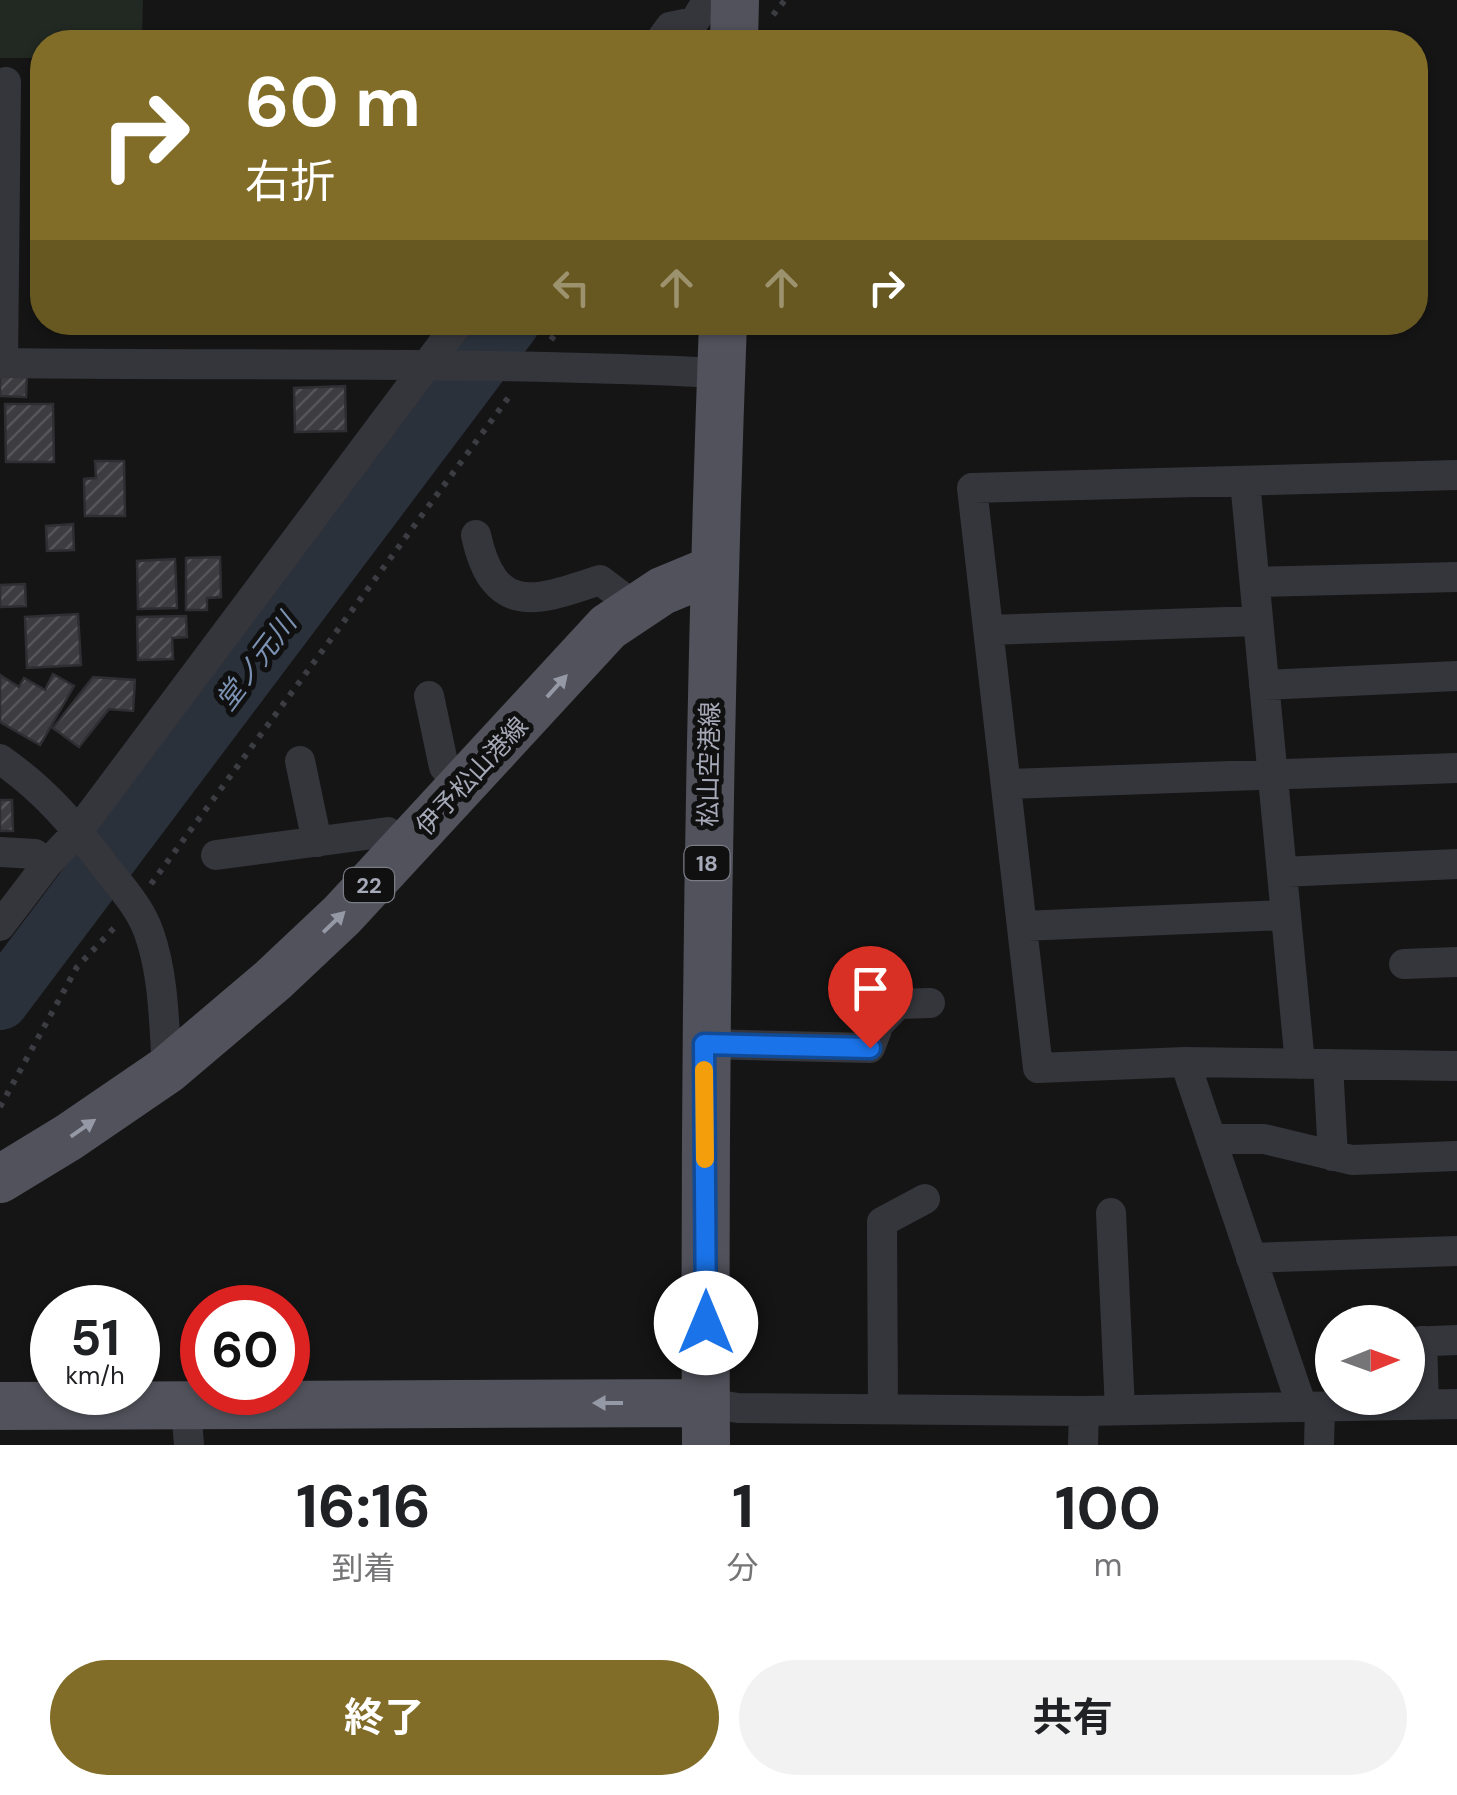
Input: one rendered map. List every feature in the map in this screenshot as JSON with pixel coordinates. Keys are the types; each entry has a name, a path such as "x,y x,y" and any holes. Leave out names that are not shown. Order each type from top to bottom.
{"main road":[{"path":"735,30 736,0"},
{"name":"松山空港線","path":"706,1424 704,1044 723,335"},
{"name":"伊予松山港線","path":"0,1179 70,1138 167,1070 273,980 406,846 608,628 662,592 715,569"},
{"path":"0,1406 187,1425 706,1424"}],"street":[{"path":"668,30 694,22 708,0"},
{"path":"6,82 2,363 438,363 722,373"},
{"path":"0,926 48,862 81,834 438,363 452,335"},
{"path":"1457,475 972,488 1038,1068 1186,1062 1457,1066"},
{"path":"1245,481 1286,915 1334,1156"},
{"path":"476,535 490,575 508,593 529,600 600,580 638,608"},
{"path":"1255,582 1457,577"},
{"path":"989,630 1258,621"},
{"path":"1264,685 1457,676"},
{"path":"429,696 444,767 462,786"},
{"path":"0,759 33,782 81,834 147,927 167,1070"},
{"path":"300,760 317,842"},
{"path":"1006,784 1457,768"},
{"path":"216,855 388,832 406,846"},
{"path":"0,852 35,854 48,862"},
{"path":"1282,872 1457,864"},
{"path":"1022,926 1286,915"},
{"path":"1404,964 1457,962"},
{"path":"704,1044 870,1048 878,1024 898,1004 930,1003"},
{"path":"1186,1062 1251,1258 1311,1407 1320,1445"},
{"path":"1211,1138 1264,1139 1352,1160 1457,1156"},
{"path":"883,1410 882,1222 925,1199"},
{"path":"1111,1213 1120,1410"},
{"path":"1251,1258 1457,1251"},
{"path":"1425,1342 1457,1340"},
{"path":"1425,1405 1457,1404"},
{"path":"706,1424 738,1408 1084,1411 1315,1407"},
{"path":"1083,1445 1084,1411"}],"path":[{"path":"0,1107 77,967 132,902 552,335"}],"shaded area":[{"path":"0,0 143,0 142,30 30,30 30,58 0,58"}],"building":[{"path":"0,372 27,373 26,397 0,396"},
{"path":"345,386 346,431 295,432 294,388"},
{"path":"5,404 53,404 54,462 6,462"},
{"path":"95,461 124,461 125,516 85,516 84,479 96,478"},
{"path":"73,524 74,550 47,551 46,526"},
{"path":"220,557 221,597 207,598 207,610 186,610 186,558"},
{"path":"175,559 177,608 138,609 137,561"},
{"path":"25,584 26,606 0,607 0,585"},
{"path":"78,614 81,665 27,668 25,617"},
{"path":"186,616 187,637 172,638 173,659 138,660 137,617"},
{"path":"53,674 74,686 40,745 0,722 0,675 19,687 24,678 45,690"},
{"path":"93,677 135,680 133,711 109,709 79,747 53,728"},
{"path":"0,800 12,800 13,831 0,831"}],"waterway":[{"name":"堂ノ元川","path":"0,1001 501,335"}],"slow traffic":[{"path":"704,1070 705,1159"}],"route":[{"path":"706,1323 704,1044 870,1048"}]}
